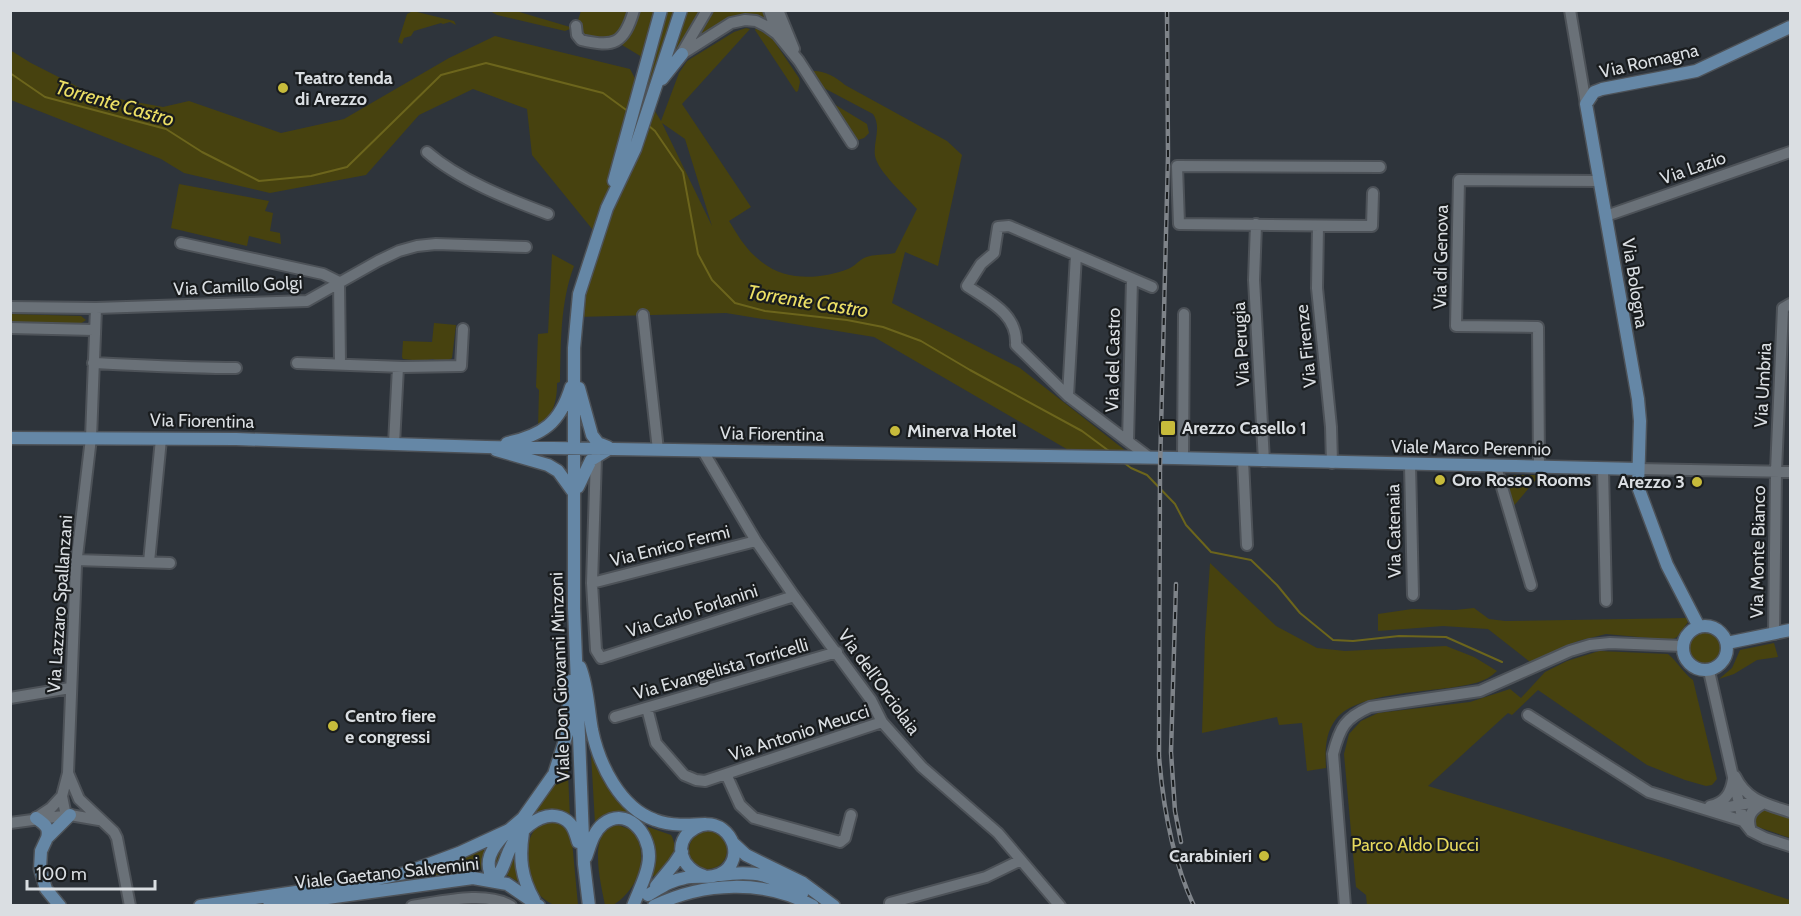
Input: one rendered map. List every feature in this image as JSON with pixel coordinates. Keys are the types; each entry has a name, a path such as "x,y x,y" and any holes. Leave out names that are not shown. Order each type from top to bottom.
{"main road":[{"path":"629,146 641,82 661,10"},
{"path":"611,448 598,442 592,435 575,375 574,348 579,294 629,146 655,87 681,10"},
{"name":"Via Romagna","path":"1586,104 1594,92 1687,74 1705,68 1791,27"},
{"path":"655,87 682,54"},
{"name":"Via Bologna","path":"1586,104 1638,399 1640,421 1638,487 1667,565 1699,627"},
{"path":"486,447 518,440 545,429 555,420 567,400 575,375"},
{"name":"Viale Don Giovanni Minzoni","path":"575,375 574,608 584,864 589,904"},
{"name":"Via Fiorentina","path":"10,438 1150,458"},
{"path":"486,447 548,465 558,471 575,494"},
{"path":"575,494 585,468 611,448"},
{"name":"Viale Marco Perennio","path":"1150,458 1638,469"},
{"path":"1706,626 1719,631 1727,643 1726,658 1716,668 1709,671 1695,669 1685,660 1682,646 1688,634 1699,627 1706,626"},
{"path":"1727,643 1791,630"},
{"path":"576,659 586,683 597,751 616,787 639,811 656,820 681,825 722,828 746,855 803,883 834,906"},
{"path":"576,659 569,682 567,734 554,774 524,818 493,847 489,855 489,873 494,880 504,868 515,838 541,817 557,816 565,819 575,831 584,864"},
{"path":"47,838 70,815"},
{"path":"36,818 47,826 49,832 41,851 40,869 46,889 60,906"},
{"path":"584,864 596,832 602,825 620,818 672,832 678,838 688,868 708,876 729,867 734,855 733,843"},
{"path":"629,820 645,835 649,858 634,906"},
{"path":"651,900 682,851 687,834 697,826 705,825"},
{"path":"200,906 364,882 405,873 459,853 509,830"},
{"path":"523,832 520,853 521,868 526,886 538,904"},
{"path":"651,900 670,882 684,878 744,872 758,873 780,881 815,906"},
{"name":"Viale Gaetano Salvemini","path":"269,906 473,878 507,884 538,904"},
{"path":"634,906 695,891 736,887 772,891 792,896 815,906"},
{"path":"222,906 259,897"}],"street":[{"path":"576,26 577,35 581,40 609,45 617,42 624,35 634,10"},
{"path":"682,54 707,10"},
{"path":"769,10 777,34"},
{"path":"778,10 799,61"},
{"path":"1570,10 1586,104"},
{"path":"682,54 731,23 745,20 756,21 777,34 799,61 852,143"},
{"path":"427,152 442,165 498,196 548,214"},
{"name":"Via Lazio","path":"1606,216 1791,152"},
{"path":"1373,193 1372,226 1179,224 1177,166 1380,167"},
{"name":"Via di Genova","path":"1539,467 1538,327 1456,326 1459,180 1600,181"},
{"name":"Via Perugia","path":"1256,224 1254,280 1264,461"},
{"name":"Via del Castro","path":"1150,458 1068,396 1016,345 1017,335 1011,320 1003,310 967,286 981,264 994,253 998,227 1009,226 1152,287"},
{"name":"Via Firenze","path":"1318,226 1317,288 1331,427 1332,463"},
{"path":"181,243 323,274 339,282 340,364"},
{"name":"Via Camillo Golgi","path":"10,307 96,308 307,301 399,251 417,246 436,244 526,247"},
{"path":"1068,396 1077,255"},
{"name":"Via del Castro","path":"1128,441 1132,279"},
{"name":"Via Umbria","path":"1776,471 1783,308 1791,304"},
{"name":"Via Lazzaro Spallanzani","path":"62,796 68,773 76,560 91,438 96,308"},
{"path":"1183,458 1184,314"},
{"path":"643,315 658,450"},
{"path":"10,328 94,330"},
{"path":"297,363 398,367 461,366 463,329"},
{"path":"93,363 236,368"},
{"path":"394,444 398,367"},
{"path":"149,562 161,439"},
{"name":"Via dell'Orciolaia","path":"703,451 756,541 871,700 882,722 922,767 998,833 1060,906"},
{"path":"592,583 595,459"},
{"path":"1243,460 1247,545"},
{"name":"Via Catenaia","path":"1410,465 1413,595"},
{"path":"1496,467 1531,585"},
{"path":"1603,468 1606,601"},
{"name":"Viale Marco Perennio","path":"1638,469 1791,472"},
{"name":"Via Monte Bianco","path":"1774,634 1776,471"},
{"name":"Via Enrico Fermi","path":"592,583 756,541"},
{"path":"76,560 170,563"},
{"name":"Via Carlo Forlanini","path":"592,583 596,650 601,658 794,596"},
{"path":"1345,906 1333,753 1344,722 1370,707 1480,691 1570,651 1590,645 1610,643 1682,646"},
{"name":"Via Evangelista Torricelli","path":"615,717 837,652"},
{"path":"1709,671 1743,821 1750,831 1791,846"},
{"path":"10,698 70,688"},
{"name":"Via Antonio Meucci","path":"647,708 657,743 684,775 705,781 882,722"},
{"path":"1528,715 1649,792 1743,821"},
{"path":"1733,772 1747,793 1762,804"},
{"path":"1706,809 1717,805 1727,797 1733,772"},
{"name":"Via Lazzaro Spallanzani","path":"68,773 73,788 85,806 103,821 117,838 129,906"},
{"name":"Via Antonio Meucci","path":"726,774 740,805 754,818 840,842 845,838 851,815"},
{"name":"Via Lazzaro Spallanzani","path":"70,815 73,808 73,788"},
{"path":"62,796 65,811 70,815"},
{"path":"36,818 51,808 62,796"},
{"path":"1706,809 1750,802 1791,812"},
{"path":"1750,831 1748,823 1751,812 1762,804"},
{"path":"10,823 70,815 103,821"},
{"path":"890,903 986,877 1021,860"},
{"path":"412,906 481,897 504,901 511,906"}],"green space":[{"path":"413,11 454,21 456,25 450,22 441,23 414,31 411,36 404,38 402,44 398,42 407,14"},
{"path":"490,11 516,11 570,27 570,29 565,31 497,15"},
{"path":"581,11 778,11 777,34 745,20 682,54 650,103 661,121 679,73 687,61 734,32 750,29 682,104 751,207 729,221 753,254 767,266 789,275 813,277 837,273 867,257 895,253 917,209 877,162 875,150 877,124 873,114 822,87 812,71 838,79 947,141 962,155 938,266 905,252 892,303 1020,368 1126,451 1070,451 874,337 726,313 577,317 597,235 532,155 527,109 473,89 419,115 366,175 270,193 184,173 161,159 11,100 10,50 92,94 163,107 189,101 281,133 344,119 449,58 495,36 630,69 639,86 647,60 617,42 581,40 576,26","holes":["662,123 685,139 712,226"]},
{"path":"756,28 772,38 799,78 798,91 796,92 755,30"},
{"path":"834,104 867,124 869,133 858,140"},
{"path":"179,184 269,201 265,211 273,213 270,231 280,233 281,244 249,236 247,246 171,228"},
{"path":"552,254 574,266 564,309 560,382 557,383 553,408 538,428 539,390 536,387 538,334 548,333"},
{"path":"11,314 81,316 86,320 80,324 11,322"},
{"path":"434,323 456,325 452,358 443,361 403,359 403,341 432,342"},
{"path":"1508,475 1540,475 1512,508 1506,480"},
{"path":"1210,563 1276,626 1317,648 1345,651 1446,646 1474,657 1497,671 1483,681 1472,684 1392,695 1346,710 1332,724 1326,749 1326,768 1307,771 1302,723 1279,725 1277,717 1202,733"},
{"path":"1474,608 1489,619 1505,621 1687,618 1688,622 1677,637 1671,640 1606,634 1578,641 1530,662 1488,629 1443,626 1378,631 1378,614 1412,609"},
{"path":"1706,631 1718,636 1723,648 1718,660 1706,665 1694,660 1689,648 1694,636"},
{"path":"1774,643 1778,657 1757,660 1734,674 1719,679 1732,668 1740,650"},
{"name":"Parco Aldo Ducci","path":"1599,651 1668,654 1693,680 1717,779 1712,785 1706,786 1685,780 1647,765 1538,690 1512,715 1508,713 1428,786 1671,860 1790,900 1790,905 1367,905 1366,895 1356,887 1344,754 1349,734 1361,721 1378,713 1470,702 1510,689 1521,698 1545,672 1567,661"},
{"path":"567,749 570,819 547,811 493,872 495,854"},
{"path":"591,754 608,787 633,815 612,813 595,823"},
{"path":"1766,809 1790,817 1790,838 1755,826 1753,820 1759,810"},
{"path":"552,821 565,828 572,841 578,905 554,905 543,898 529,879 526,867 528,843 541,822"},
{"path":"618,825 634,831 641,851 641,862 639,872 629,890 613,905 605,905 599,871 599,846 602,836 608,829"},
{"path":"648,827 671,835 674,841 673,854 667,866 649,878"},
{"path":"708,831 721,837 727,850 721,863 708,869 695,863 689,850 695,837"},
{"path":"486,844 481,870 403,879"},
{"path":"514,849 520,883 505,874"}],"waterway":[{"name":"Torrente Castro","path":"10,73 45,97 166,129 202,152 259,181 311,176 347,167 441,75 486,63 603,93 629,112"},
{"name":"Torrente Castro","path":"649,126 655,131 683,172 698,254 712,280 735,303 765,311 847,320 883,327 921,341 1082,431 1109,451"},
{"name":"Torrente Castro","path":"1123,462 1147,475 1175,504 1186,525 1211,552 1251,560 1277,585 1300,613 1333,640 1353,641 1399,636 1446,637 1502,662"}],"railway":[{"path":"1167,10 1168,156 1160,469 1159,756 1163,794 1174,851 1194,906"},
{"path":"1176,584 1171,752 1175,811 1181,842"}],"place":[{"name":"Teatro tenda di Arezzo","path":"283,88"},
{"name":"Arezzo Casello 1","path":"1168,428"},
{"name":"Minerva Hotel","path":"895,431"},
{"name":"Oro Rosso Rooms","path":"1440,480"},
{"name":"Arezzo 3","path":"1697,482"},
{"name":"Centro fiere e congressi","path":"333,726"},
{"name":"Carabinieri","path":"1264,856"}]}
